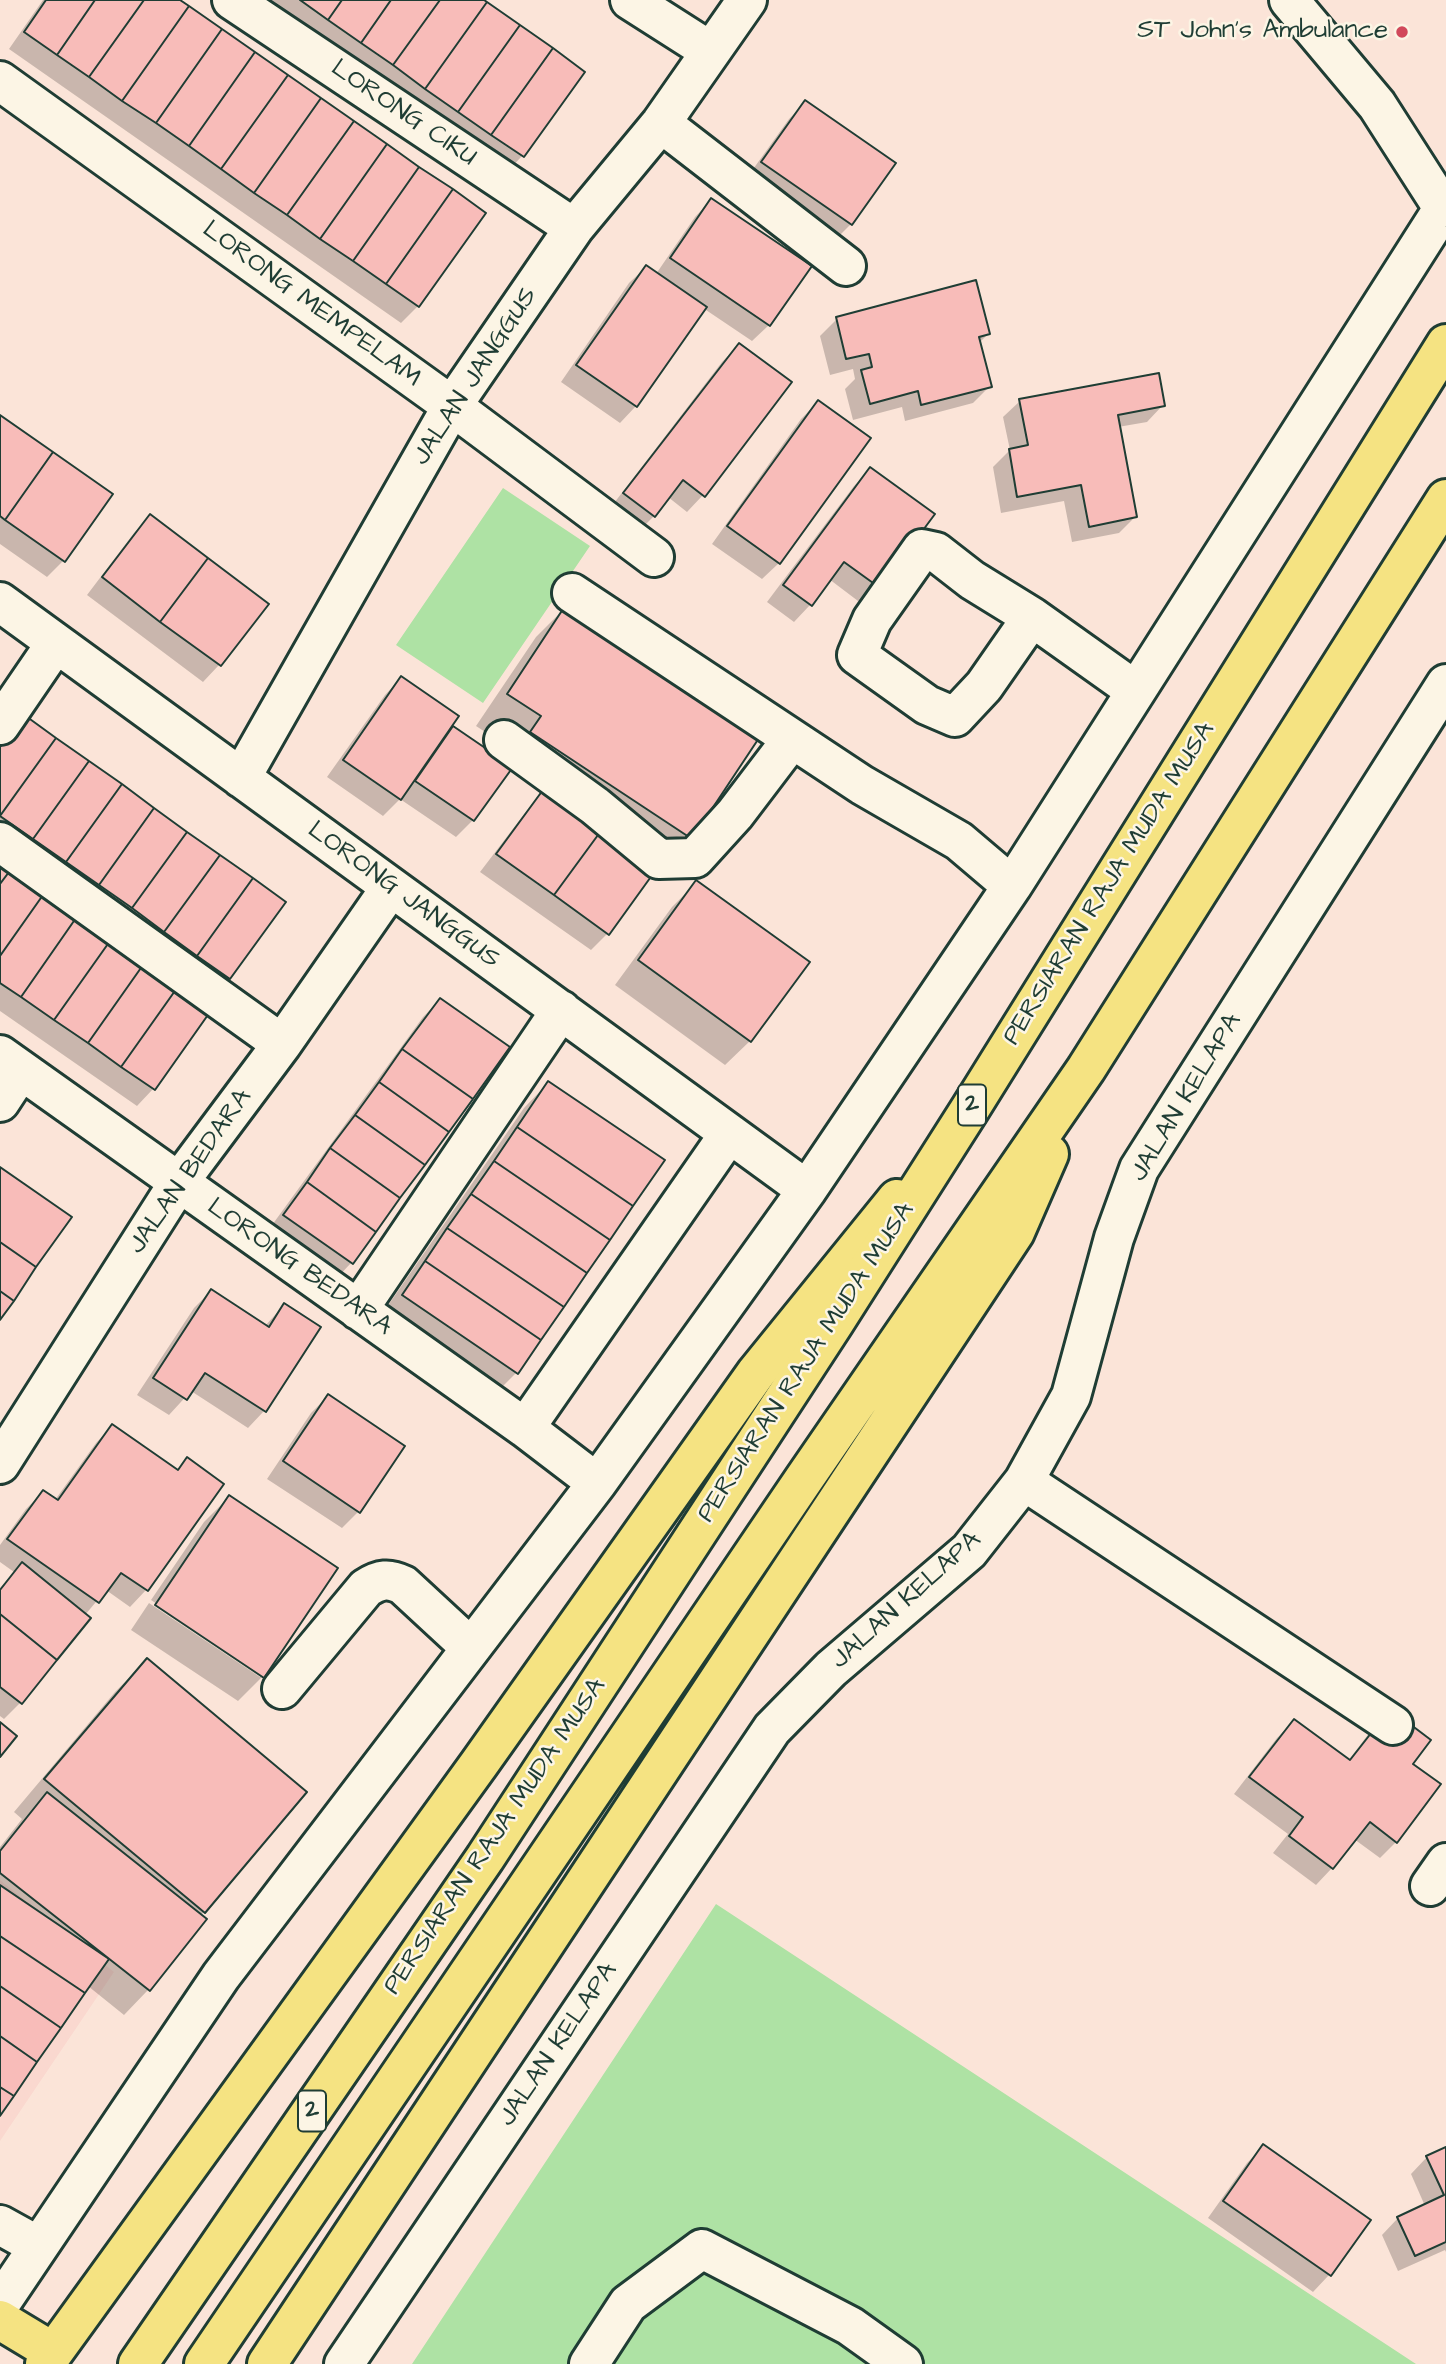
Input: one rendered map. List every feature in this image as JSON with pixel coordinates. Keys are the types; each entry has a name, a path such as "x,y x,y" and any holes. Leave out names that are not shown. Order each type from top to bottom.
{"main road":[{"name":"PERSIARAN RAJA MUDA MUSA","path":"138,2364 485,1858 834,1323 1446,344"},
{"name":"PERSIARAN RAJA MUDA MUSA","path":"204,2364 527,1886 1086,1069 1446,499"},
{"path":"267,2364 1015,1231 1086,1069"},
{"path":"0,2320 49,2358 479,1764 756,1373 970,1109"}],"street":[{"name":"LORONG CIKU","path":"232,0 574,228"},
{"path":"630,0 710,51"},
{"name":"JALAN JANGGUS","path":"241,778 452,406 574,228 661,123 747,0"},
{"path":"0,2304 221,1976 597,1483 807,1190 1012,886 1445,206 1377,105 1289,0"},
{"name":"LORONG MEMPELAM","path":"0,81 452,406 654,557"},
{"path":"661,123 846,266"},
{"path":"1032,617 984,686 955,718 927,705 857,655 872,620 922,549 936,552 972,580 1032,617 1136,691"},
{"path":"572,593 862,785 959,841 1012,886"},
{"name":"LORONG JANGGUS","path":"0,602 807,1190"},
{"path":"0,725 56,643"},
{"name":"JALAN KELAPA","path":"344,2364 772,1729 831,1669 969,1551 1024,1481 1071,1396 1114,1238 1139,1169 1446,684"},
{"path":"504,740 595,806 659,859 695,858 735,814 792,739"},
{"path":"0,842 282,1044"},
{"name":"JALAN BEDARA","path":"0,1464 179,1182 282,1044 391,887"},
{"path":"358,1310 561,1010"},
{"path":"0,1102 10,1062"},
{"name":"LORONG BEDARA","path":"10,1062 525,1428 597,1483"},
{"path":"525,1428 729,1134"},
{"path":"1024,1481 1394,1725"},
{"path":"282,1689 366,1588 377,1580 391,1579 403,1584 470,1647"},
{"path":"0,2225 38,2246"},
{"path":"589,2364 628,2304 702,2249 850,2326 903,2364"}],"shaded area":[{"path":"0,1880 114,1972 0,2141"}],"green space":[{"path":"503,488 590,546 483,703 396,645"},
{"path":"716,1904 1416,2364 412,2364"}],"building":[{"path":"46,0 95,0 57,55 24,32"},
{"path":"95,0 144,0 89,77 57,55"},
{"path":"144,0 180,0 189,6 122,101 89,77"},
{"path":"300,0 342,0 328,20"},
{"path":"342,0 391,0 361,43 328,20"},
{"path":"391,0 440,0 393,65 361,43"},
{"path":"440,0 487,2 425,89 393,65"},
{"path":"487,2 520,25 458,112 425,89"},
{"path":"189,6 222,29 156,123 122,101"},
{"path":"520,25 553,48 491,135 458,112"},
{"path":"222,29 255,52 189,146 156,123"},
{"path":"553,48 585,72 524,157 491,135"},
{"path":"255,52 288,75 221,169 189,146"},
{"path":"288,75 321,98 254,193 221,169"},
{"path":"321,98 354,121 287,215 254,193"},
{"path":"805,100 896,163 852,225 761,162"},
{"path":"354,121 387,144 320,239 287,215"},
{"path":"387,144 419,167 353,261 320,239"},
{"path":"419,167 453,189 386,284 353,261"},
{"path":"453,189 486,213 419,307 386,284"},
{"path":"711,198 812,266 770,326 670,258"},
{"path":"646,265 707,307 637,407 576,365"},
{"path":"976,280 990,334 979,337 992,387 921,405 918,391 870,404 861,370 872,367 869,354 846,359 836,317"},
{"path":"739,343 792,382 705,497 683,480 655,517 623,493"},
{"path":"1159,373 1165,406 1118,415 1137,517 1089,527 1081,485 1017,497 1009,449 1028,445 1019,399"},
{"path":"818,400 871,438 780,564 727,526"},
{"path":"0,415 53,452 5,520 0,516"},
{"path":"53,452 113,494 65,562 5,520"},
{"path":"870,467 935,514 880,588 844,562 812,606 783,585"},
{"path":"150,514 208,558 160,622 102,577"},
{"path":"208,558 269,604 221,666 160,622"},
{"path":"567,603 763,732 692,839 530,732 541,716 507,694"},
{"path":"401,676 459,716 401,800 343,760"},
{"path":"23,714 56,738 0,816 0,747"},
{"path":"453,726 513,767 474,821 415,781"},
{"path":"56,738 89,761 33,839 0,816"},
{"path":"89,761 122,784 66,862 33,839"},
{"path":"551,779 609,820 554,895 496,854"},
{"path":"122,784 154,808 99,885 66,862"},
{"path":"154,808 187,832 132,908 99,885"},
{"path":"609,820 663,860 609,935 554,895"},
{"path":"187,832 220,855 164,932 132,908"},
{"path":"220,855 253,878 197,956 164,932"},
{"path":"0,866 9,872 0,884"},
{"path":"9,872 43,895 0,956 0,884"},
{"path":"253,878 286,902 230,979 197,956"},
{"path":"696,880 810,962 751,1042 638,960"},
{"path":"43,895 76,918 21,997 0,983 0,956"},
{"path":"76,918 110,941 54,1020 21,997"},
{"path":"110,941 143,965 88,1043 54,1020"},
{"path":"143,965 177,988 121,1067 88,1043"},
{"path":"177,988 210,1012 155,1090 121,1067"},
{"path":"440,998 510,1047 473,1099 402,1049"},
{"path":"402,1049 473,1099 449,1132 379,1082"},
{"path":"548,1081 665,1160 633,1206 517,1127"},
{"path":"379,1082 449,1132 425,1165 355,1115"},
{"path":"355,1115 425,1165 400,1198 330,1148"},
{"path":"517,1127 633,1206 610,1240 494,1161"},
{"path":"330,1148 400,1198 376,1232 307,1182"},
{"path":"494,1161 610,1240 587,1273 471,1194"},
{"path":"0,1167 72,1217 36,1267 0,1242"},
{"path":"307,1182 376,1232 353,1264 283,1215"},
{"path":"471,1194 587,1273 564,1307 447,1228"},
{"path":"447,1228 564,1307 541,1340 425,1261"},
{"path":"0,1242 36,1267 14,1301 0,1291"},
{"path":"425,1261 541,1340 518,1374 402,1295"},
{"path":"211,1289 269,1327 284,1303 321,1327 266,1412 205,1373 187,1400 153,1378"},
{"path":"0,1291 14,1301 0,1320"},
{"path":"328,1394 405,1446 360,1513 283,1461"},
{"path":"112,1424 178,1470 187,1457 224,1484 148,1591 121,1573 99,1603 7,1539 43,1490 58,1500"},
{"path":"229,1495 338,1568 264,1678 155,1605"},
{"path":"22,1562 91,1618 57,1660 0,1614 0,1590"},
{"path":"0,1614 57,1660 22,1704 0,1687"},
{"path":"147,1658 307,1792 205,1913 44,1779"},
{"path":"1390,1709 1431,1740 1413,1764 1441,1784 1397,1843 1370,1822 1333,1869 1289,1836 1303,1817 1249,1777 1294,1719 1350,1760"},
{"path":"0,1722 17,1736 0,1757"},
{"path":"47,1792 207,1919 150,1991 0,1873 0,1851"},
{"path":"0,1885 109,1959 85,1993 0,1936"},
{"path":"0,1936 85,1993 61,2028 0,1986"},
{"path":"0,1986 61,2028 37,2062 0,2036"},
{"path":"0,2036 37,2062 14,2096 0,2087"},
{"path":"0,2087 14,2096 0,2116"},
{"path":"1263,2144 1371,2220 1331,2276 1223,2201"},
{"path":"1446,2147 1446,2242 1415,2256 1397,2217 1444,2195 1426,2156"}],"place":[{"name":"ST John's Ambulance","path":"1402,32"}]}
